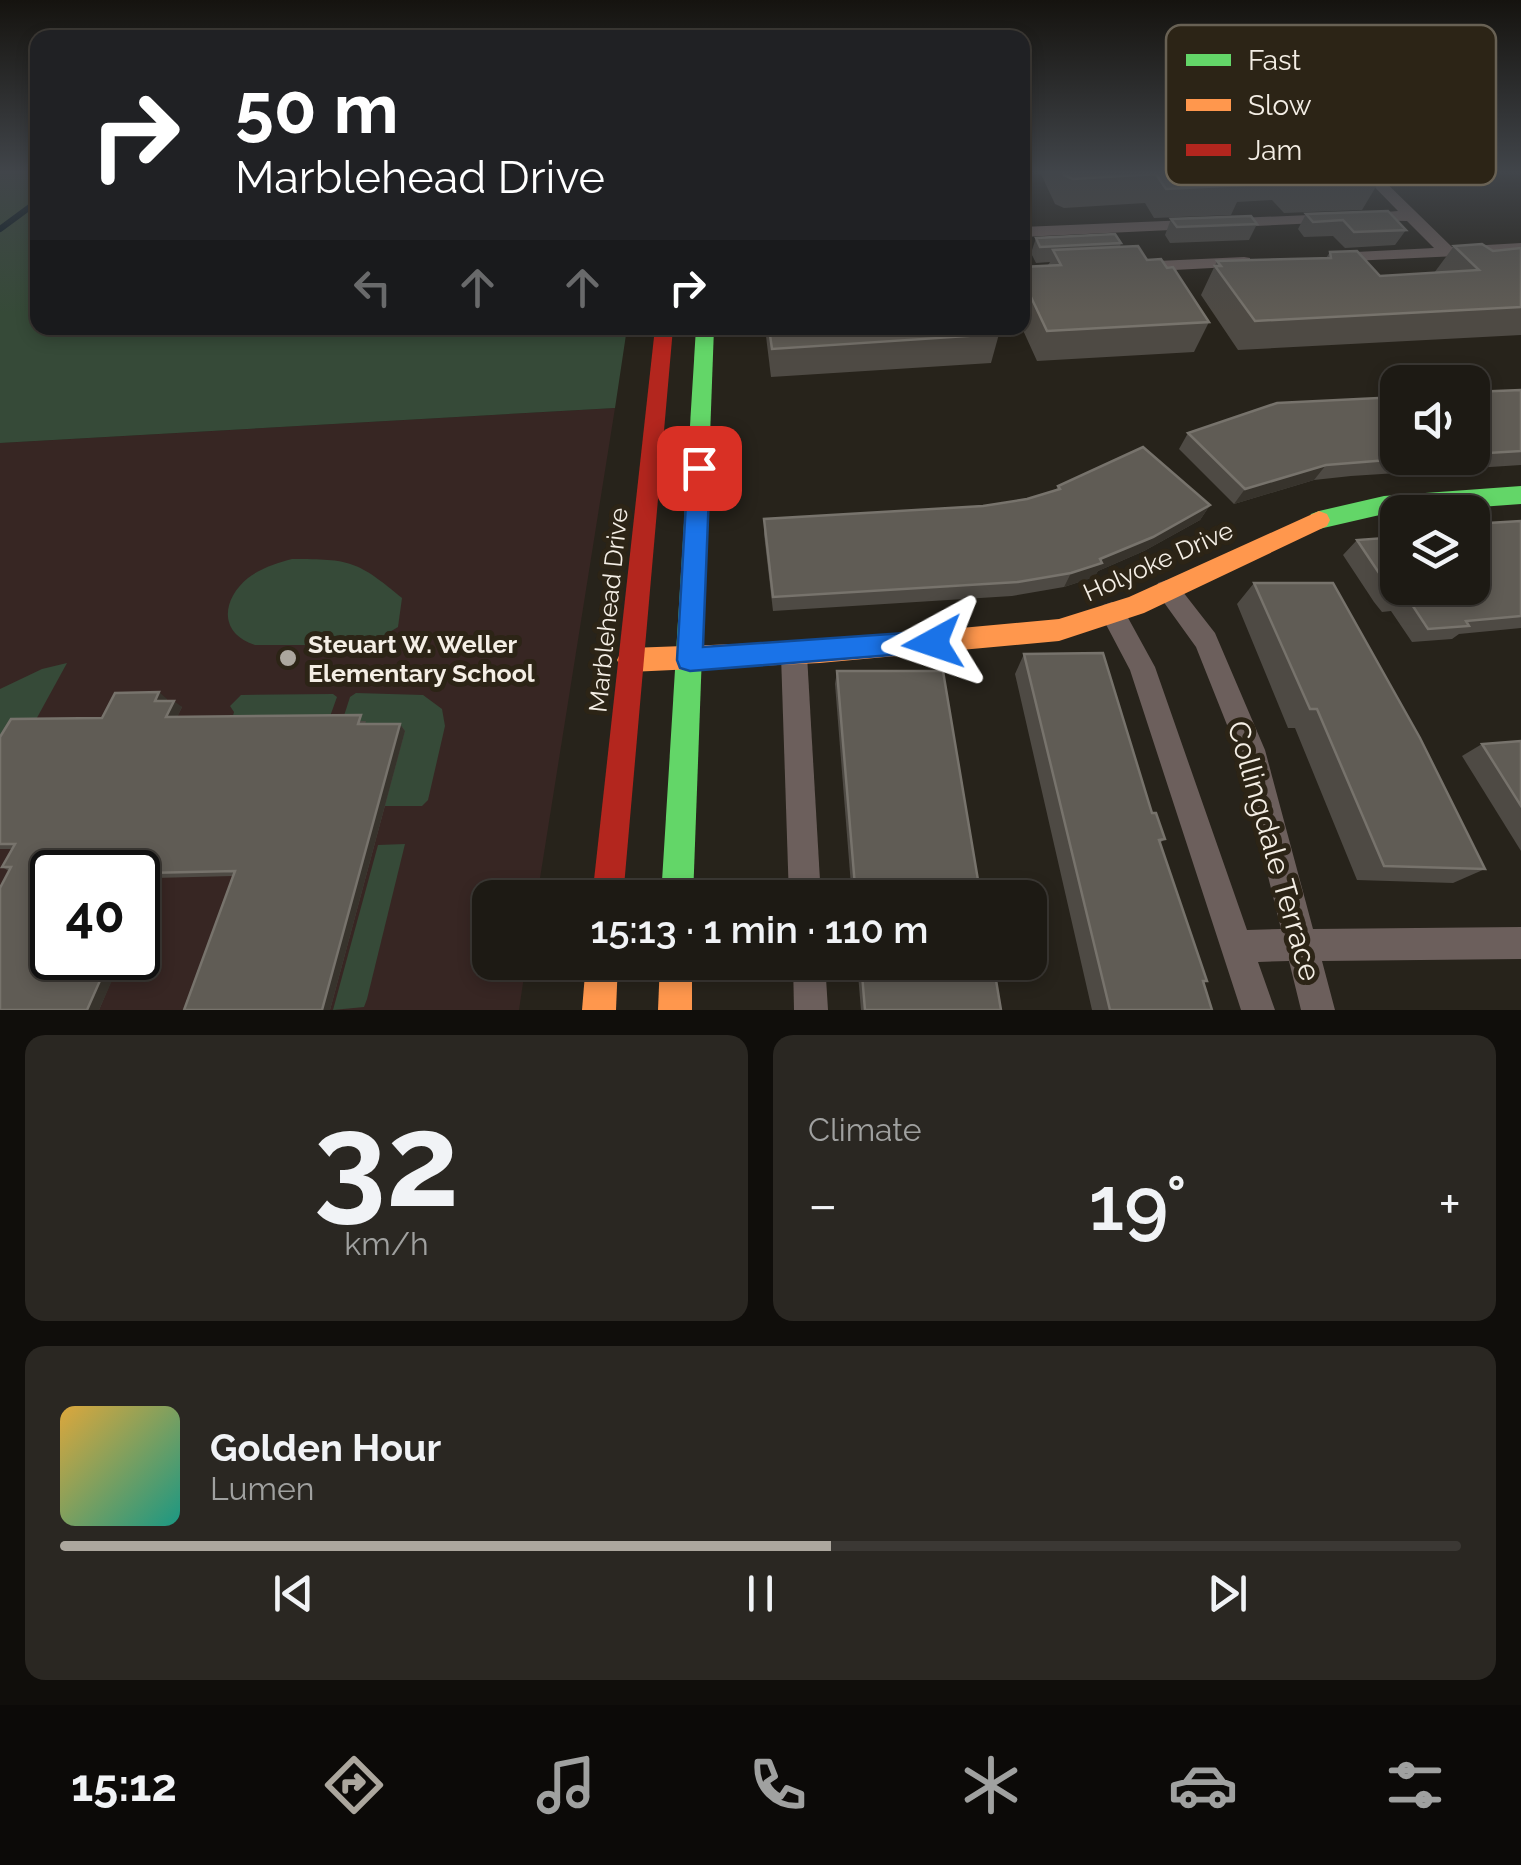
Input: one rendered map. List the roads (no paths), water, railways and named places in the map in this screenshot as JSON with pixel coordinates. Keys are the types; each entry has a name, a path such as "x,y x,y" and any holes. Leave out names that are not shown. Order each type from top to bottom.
{"street":[{"path":"1030,232 1336,219"},
{"path":"1415,219 1448,252"},
{"path":"1312,259 1521,248"},
{"path":"1121,268 1255,262"},
{"name":"Marblehead Drive","path":"609,880 663,335"},
{"path":"679,880 706,335"},
{"name":"Holyoke Drive","path":"630,660 794,655 1034,634 1112,614 1305,525 1342,512 1393,504 1521,495"},
{"name":"Collingdale Terrace","path":"1167,590 1206,641 1251,750 1318,1010"},
{"path":"1112,614 1142,667 1258,1010"},
{"path":"794,655 805,880"},
{"path":"1235,946 1521,943"},
{"path":"599,1010 601,980"},
{"path":"675,1010 676,980"},
{"path":"810,980 811,1010"}],"waterway":[{"path":"0,229 13,219"}],"place":[{"name":"Steuart W. Weller Elementary School","path":"288,658"}]}
